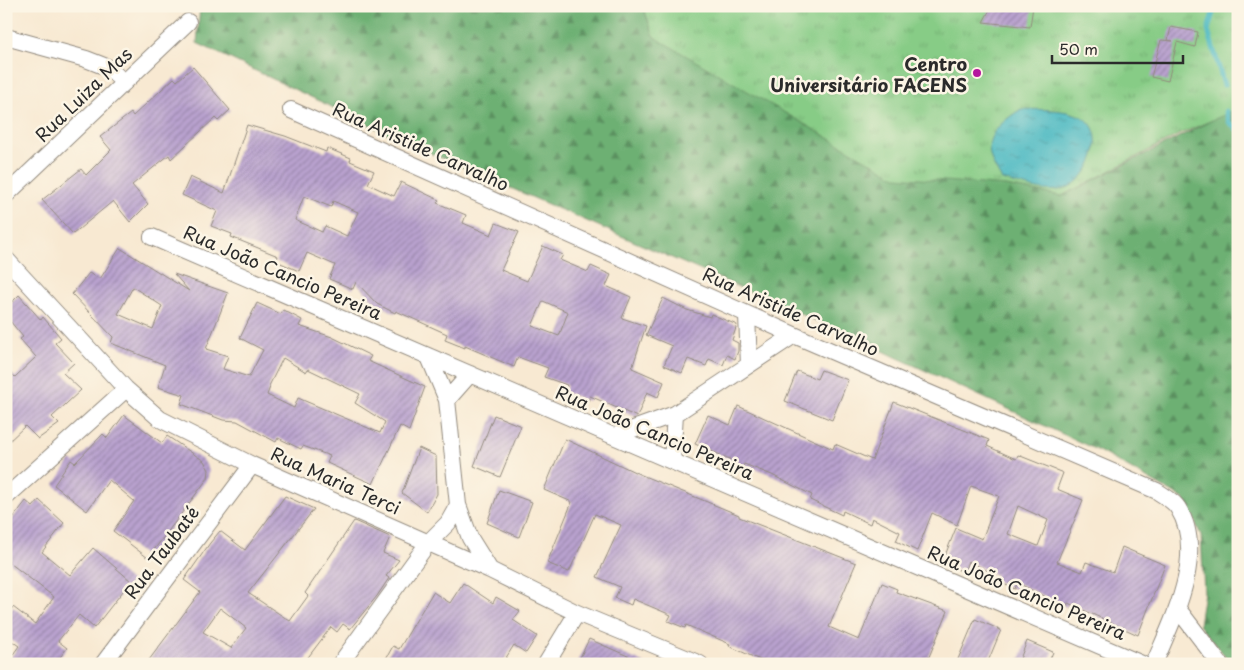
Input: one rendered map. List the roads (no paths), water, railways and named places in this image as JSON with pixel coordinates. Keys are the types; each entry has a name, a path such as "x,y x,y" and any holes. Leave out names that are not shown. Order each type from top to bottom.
{"street":[{"name":"Rua Luiza Mas","path":"6,195 188,22"},
{"path":"6,37 86,59 109,68 124,83"},
{"name":"Rua Aristide Carvalho","path":"291,110 794,335 1158,491 1177,506 1188,530 1190,552 1178,609 1154,664"},
{"name":"Rua João Cancio Pereira","path":"152,237 1142,664"},
{"name":"Rua Maria Terci","path":"6,259 126,389 160,419 252,465 490,570 577,612 700,664"},
{"path":"747,314 749,365"},
{"path":"614,436 675,414 794,335"},
{"path":"429,357 447,400 458,505 470,538 490,570"},
{"path":"447,400 470,374"},
{"path":"6,497 126,389"},
{"path":"672,461 675,414"},
{"name":"Rua Taubaté","path":"103,664 252,465"},
{"path":"340,664 428,543 448,523 458,505"},
{"path":"1178,609 1220,664"},
{"path":"546,664 577,612"}],"water":[{"path":"1021,109 1068,112 1082,117 1091,124 1095,134 1096,145 1094,157 1088,168 1073,185 1063,189 1048,190 1002,180 991,157 990,140 1001,124"}],"waterway":[{"path":"1215,6 1208,30 1224,85"},
{"path":"1226,111 1229,122 1238,130"}],"place":[{"name":"Centro Universitário FACENS","path":"977,73"}]}
